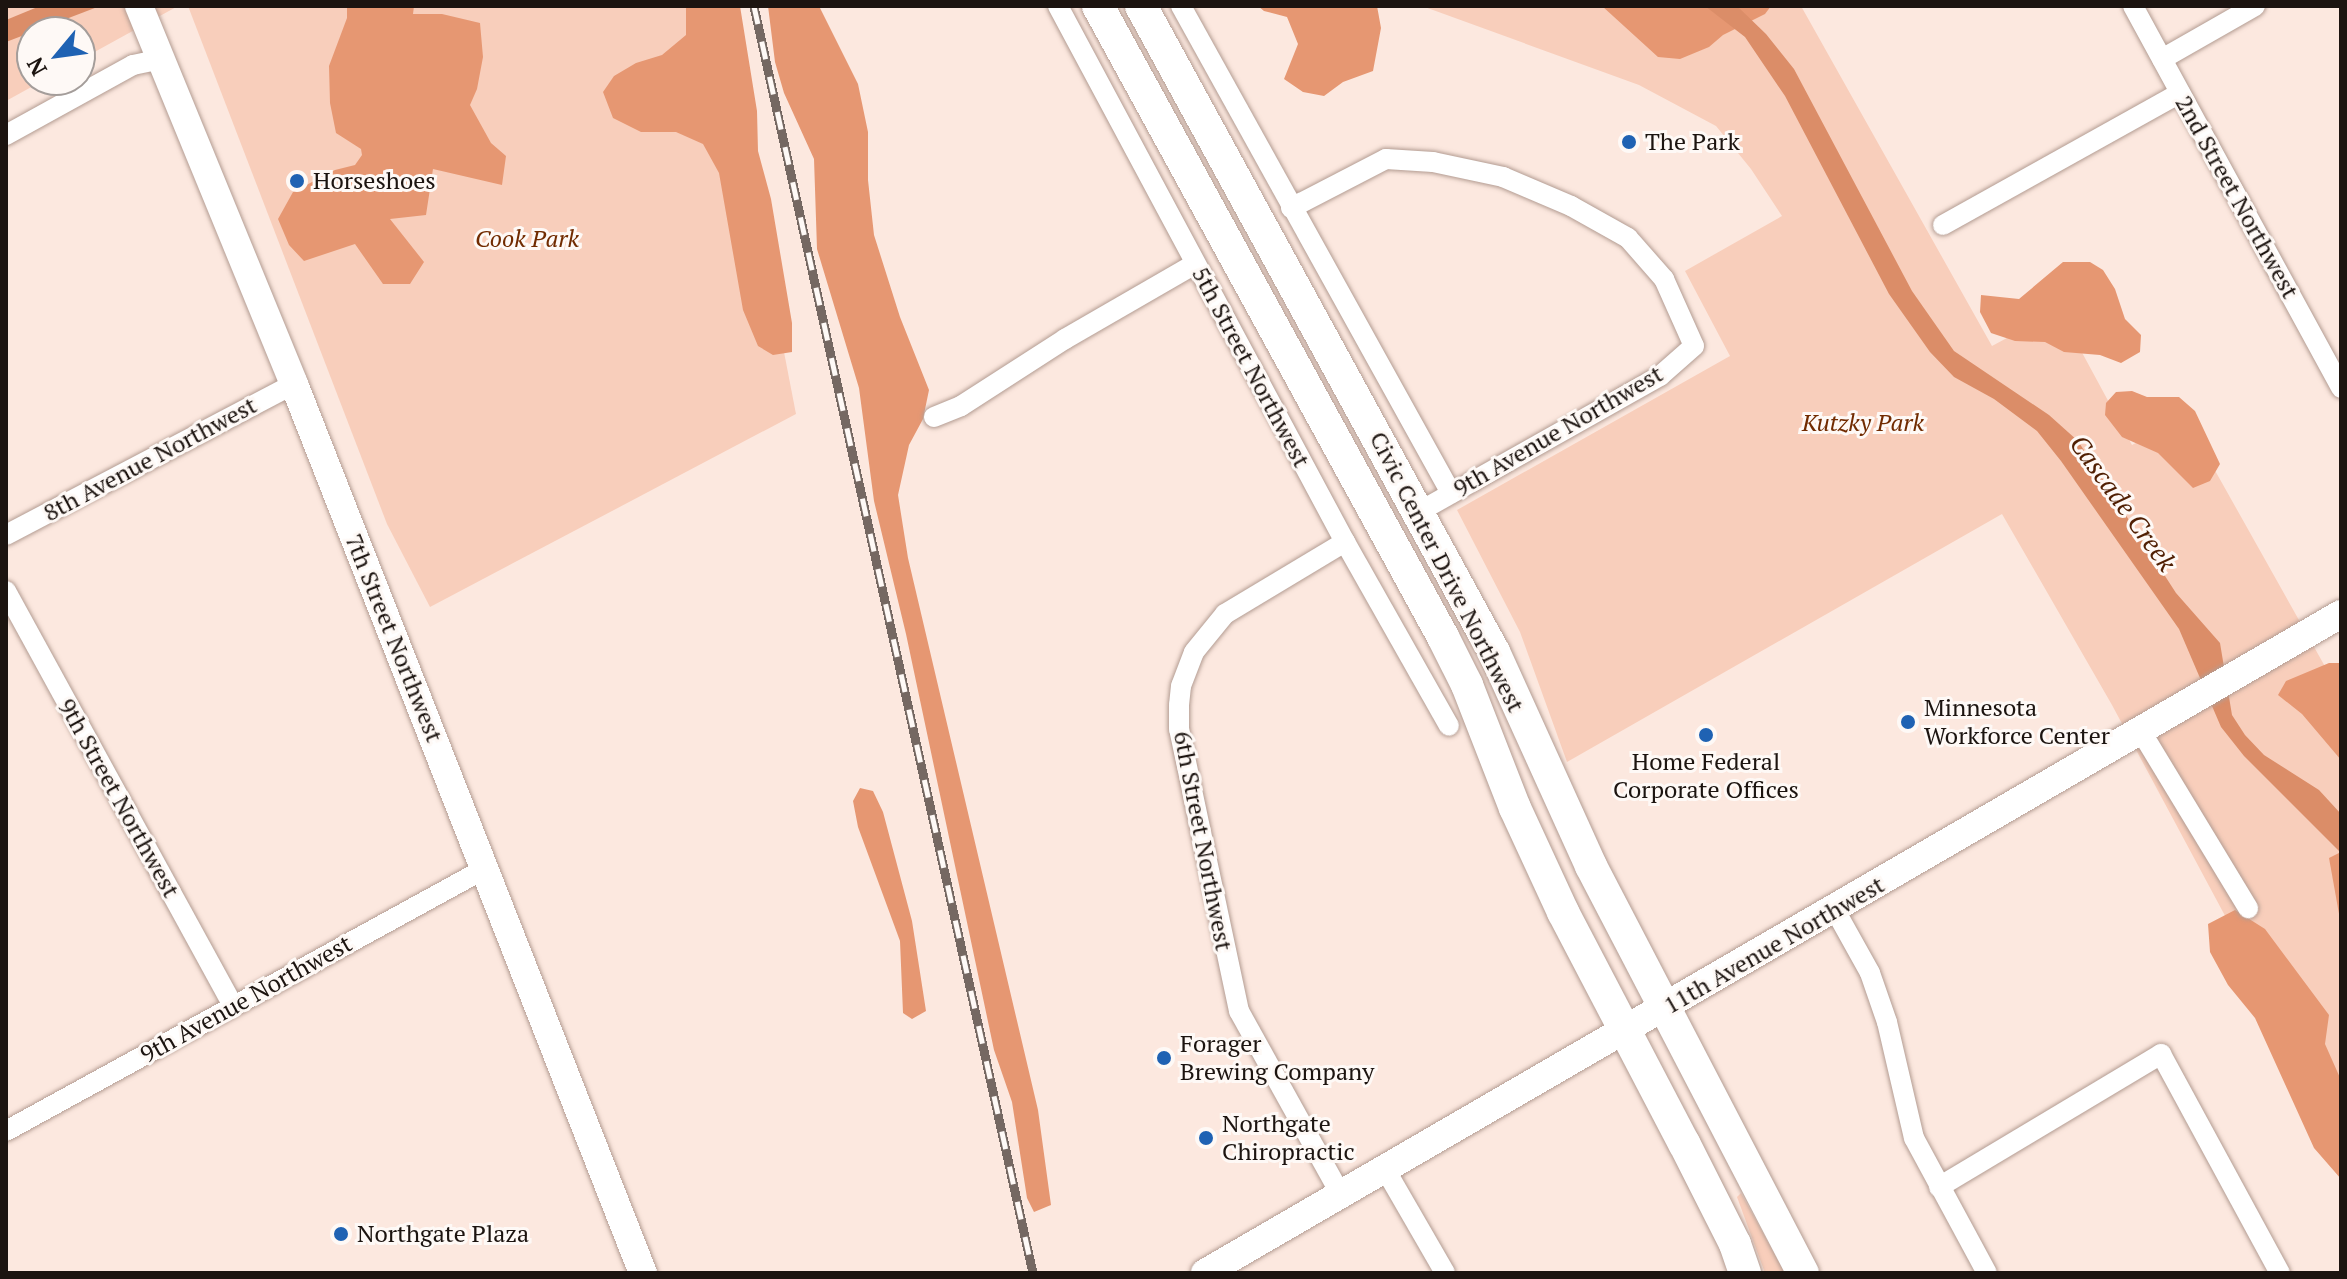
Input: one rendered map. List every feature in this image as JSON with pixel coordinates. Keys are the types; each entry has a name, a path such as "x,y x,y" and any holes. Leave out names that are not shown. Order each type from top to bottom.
{"main road":[{"name":"7th Street Northwest","path":"139,6 294,384 643,1273"},
{"name":"Civic Center Drive Northwest","path":"1098,6 1443,637 1467,685 1539,861 1735,1244 1745,1273"},
{"name":"Civic Center Drive Northwest","path":"1141,6 1494,652 1582,848 1662,1008 1803,1273"},
{"name":"11th Avenue Northwest","path":"1205,1273 2142,733 2341,614"}],"street":[{"name":"5th Street Northwest","path":"1058,6 1345,542 1449,726"},
{"path":"1181,6 1451,493"},
{"name":"2nd Street Northwest","path":"2133,6 2341,388"},
{"path":"2162,59 2255,6"},
{"path":"6,135 133,65 155,46"},
{"path":"1943,225 2180,93"},
{"name":"9th Avenue Northwest","path":"1291,208 1386,159 1433,162 1503,177 1571,206 1628,238 1664,279 1694,346 1660,376 1419,512"},
{"path":"934,417 961,406 1065,339 1195,264"},
{"name":"8th Avenue Northwest","path":"6,535 294,384"},
{"name":"6th Street Northwest","path":"1341,1195 1239,1011 1185,758 1179,705 1181,686 1194,652 1225,614 1345,542"},
{"name":"9th Street Northwest","path":"6,591 233,1006"},
{"path":"2142,733 2248,908"},
{"name":"9th Avenue Northwest","path":"6,1131 486,868"},
{"path":"1835,910 1870,973 1887,1022 1914,1138 1987,1273"},
{"path":"1939,1187 2161,1054 2280,1273"},
{"path":"1385,1169 1445,1273"}],"green space":[{"path":"6,6 178,6 96,51 96,16 16,16 16,95 6,101"},
{"name":"Cook Park","path":"188,6 717,6 796,414 430,607 387,524"},
{"name":"Kutzky Park","path":"1422,6 1801,6 1992,346 2059,310 2132,445 2185,417 2341,695 2341,1132 2112,705 2002,514 1567,762 1520,632 1457,510 1730,356 1685,271 1782,216 1751,169 1716,126 1639,85"},
{"path":"1741,1193 1785,1273 1765,1273 1737,1197"}],"shaded area":[{"path":"40,6 100,6 74,16 16,16 16,38 6,42 6,20"},
{"path":"347,6 414,6 413,14 442,14 480,23 483,57 477,89 470,105 491,143 506,156 502,185 433,169 426,215 390,219 424,262 410,284 383,284 355,244 304,261 289,245 278,219 293,192 335,170 355,165 362,155 361,149 336,133 330,103 329,66 347,18"},
{"path":"686,6 740,6 757,111 758,151 771,199 792,323 792,352 773,355 758,346 743,310 719,173 703,144 676,132 641,132 613,118 603,92 614,76 636,63 662,55 686,35"},
{"path":"768,6 819,6 858,84 868,132 868,180 874,235 900,317 929,390 923,419 909,445 898,495 908,558 1038,1110 1051,1205 1034,1212 1027,1198 1012,1102 994,1050 906,634 874,501 859,388 817,249 814,159 784,93 775,62"},
{"path":"1258,6 1377,6 1381,28 1373,71 1343,82 1324,96 1303,92 1284,79 1298,44 1287,17 1264,11"},
{"path":"1602,6 1771,6 1765,14 1723,35 1709,47 1680,59 1658,57"},
{"path":"1705,6 1737,6 1766,34 1794,69 1912,291 1954,351 2049,415 2078,441 2176,593 2220,643 2232,715 2245,735 2264,755 2319,790 2341,814 2341,853 2244,756 2221,727 2179,629 2037,431 1994,399 1954,377 1930,352 1889,294 1785,96 1745,37"},
{"path":"2063,262 2090,262 2103,270 2115,289 2125,319 2141,335 2140,352 2121,363 2100,355 2064,352 2045,342 2015,341 1991,333 1980,312 1981,295 2019,299"},
{"path":"2132,391 2147,397 2179,397 2195,411 2220,464 2210,481 2193,488 2158,453 2122,437 2105,415 2106,403 2116,392"},
{"path":"2329,663 2341,663 2341,760 2302,714 2278,695 2286,681"},
{"path":"860,788 873,791 883,812 912,921 926,1011 912,1019 903,1013 900,941 858,827 853,801"},
{"path":"2341,852 2341,925 2329,858"},
{"path":"2235,910 2265,929 2329,1015 2325,1044 2341,1080 2341,1179 2314,1148 2255,1018 2228,985 2210,952 2208,924"}],"railway":[{"path":"754,6 1033,1273"}],"place":[{"name":"The Park","path":"1629,142"},
{"name":"Horseshoes","path":"297,181"},
{"name":"Minnesota Workforce Center","path":"1908,722"},
{"name":"Home Federal Corporate Offices","path":"1706,735"},
{"name":"Forager Brewing Company","path":"1164,1058"},
{"name":"Northgate Chiropractic","path":"1206,1138"},
{"name":"Northgate Plaza","path":"341,1234"}],"water label":[{"name":"Cascade Creek","path":"2123,503"}]}
